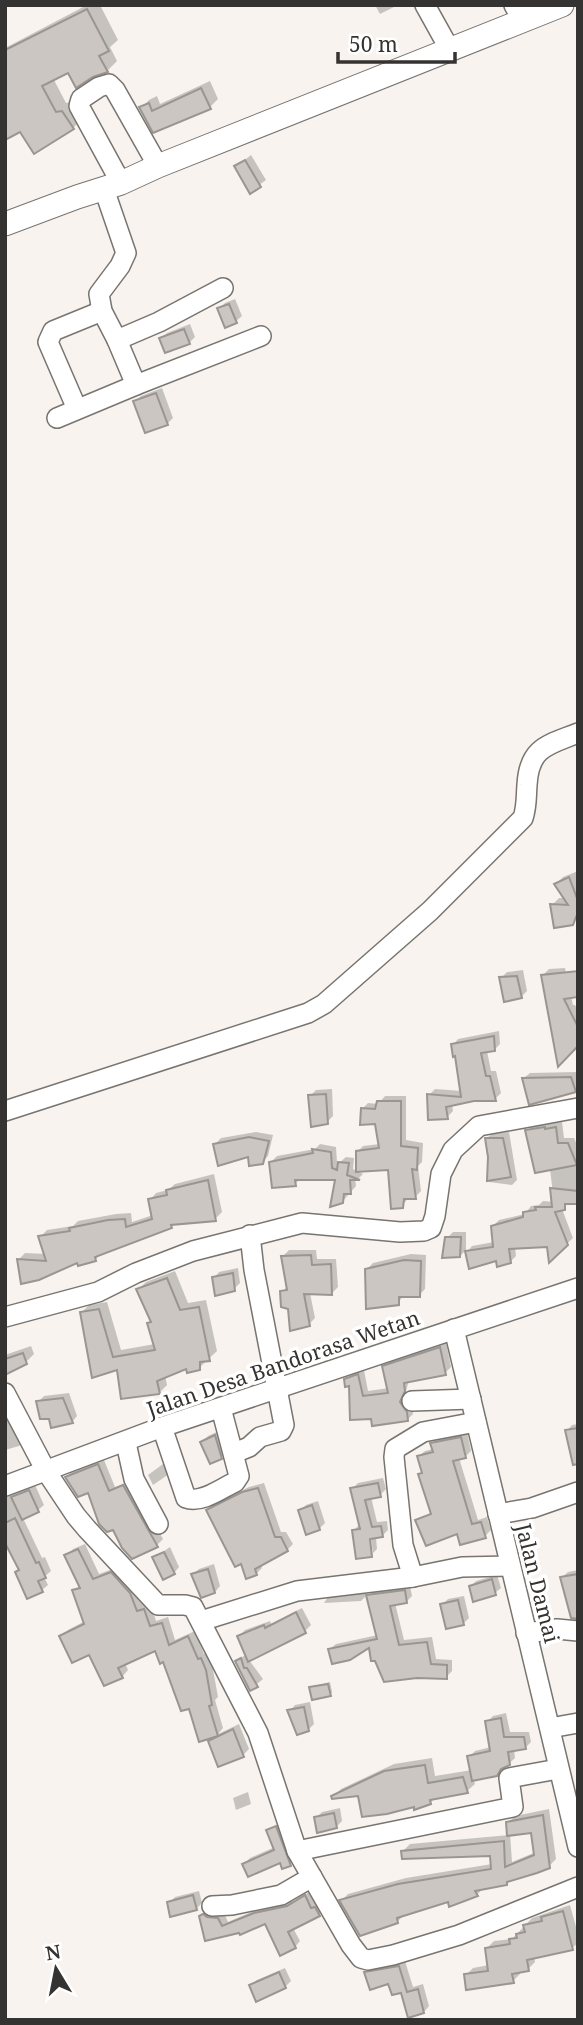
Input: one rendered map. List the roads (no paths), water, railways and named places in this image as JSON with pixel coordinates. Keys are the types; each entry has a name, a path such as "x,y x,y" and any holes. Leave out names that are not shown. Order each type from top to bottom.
{"street":[{"path":"425,5 450,50"},
{"path":"5,224 113,186 450,50 518,13 562,5"},
{"path":"136,385 102,311 99,294 120,266 126,253 113,186 79,106 81,99 99,87 110,84 158,166"},
{"path":"117,340 192,306 223,288"},
{"path":"78,409 48,342 49,336 53,331 102,311"},
{"path":"57,418 261,336"},
{"path":"5,1111 308,1013 324,1004 430,911 523,818 527,806 528,769 540,749 578,733"},
{"path":"5,1317 98,1292 136,1273 193,1251 302,1223 400,1232 424,1231 431,1228 442,1174 453,1150 479,1126 578,1108"},
{"path":"234,1453 249,1447 260,1437 281,1431 284,1425 254,1270 250,1235"},
{"name":"Jalan Desa Bandorasa Wetan","path":"5,1486 162,1427 578,1288"},
{"name":"Jalan Damai","path":"454,1329 578,1847"},
{"path":"5,1393 46,1471 87,1530 158,1605 193,1607 228,1680 258,1733 297,1851 361,1958 368,1960 459,1935 578,1887"},
{"path":"412,1401 471,1399"},
{"path":"162,1427 186,1498 192,1500 235,1482 239,1476 221,1408"},
{"path":"413,1577 403,1545 395,1449 423,1432 476,1422"},
{"path":"125,1443 134,1479 158,1524"},
{"path":"498,1514 532,1508 578,1492"},
{"path":"201,1621 297,1591 413,1577 462,1567 510,1566"},
{"path":"526,1633 557,1629 578,1631"},
{"path":"550,1728 578,1723"},
{"path":"297,1851 513,1807 509,1778 558,1769"},
{"path":"212,1906 281,1895 312,1877"}]}
